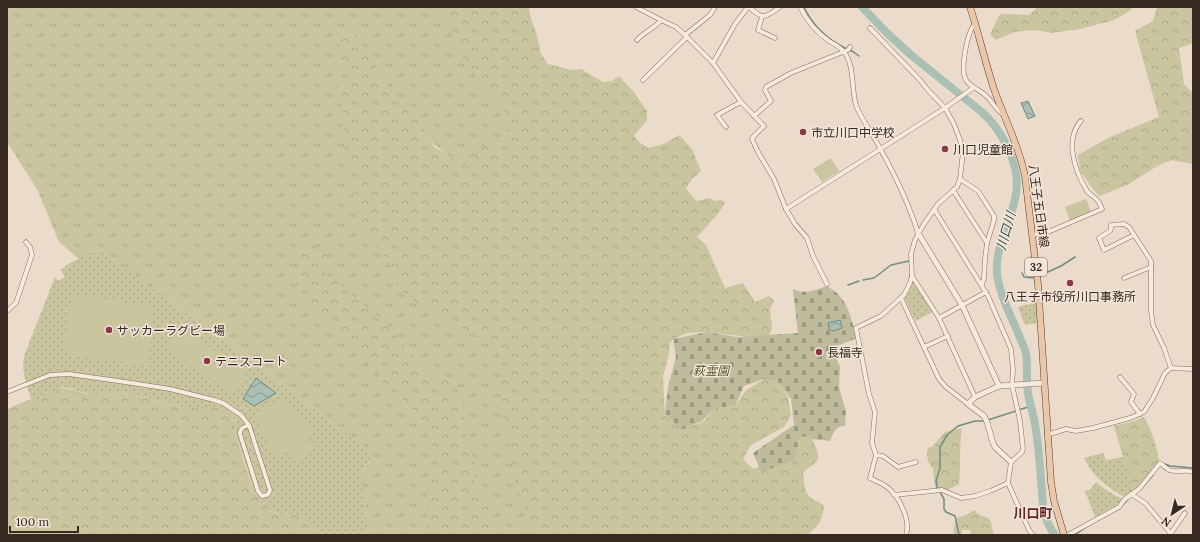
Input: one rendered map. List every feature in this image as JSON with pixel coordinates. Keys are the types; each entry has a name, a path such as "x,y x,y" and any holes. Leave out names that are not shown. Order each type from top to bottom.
{"main road":[{"name":"八王子五日市線","path":"970,7 994,90 1016,143 1024,168 1038,284 1052,490 1064,535"}],"street":[{"path":"636,7 676,27 686,36 712,63 741,102 764,126 752,140 774,179 786,209 795,224 807,238 813,256 827,284"},
{"path":"643,80 686,36 710,15 715,7"},
{"path":"712,63 735,24 749,7 762,17"},
{"path":"762,17 780,7"},
{"path":"800,7 816,31 847,49 857,107 881,148 913,217 918,233 962,305 999,386"},
{"path":"762,17 758,30 776,38"},
{"path":"637,40 644,33 657,25 661,20"},
{"path":"976,24 970,30 964,71 965,78 973,88 986,95 996,109 1004,115"},
{"path":"870,28 945,108 956,130 963,152 960,179 957,187 942,199 934,209 915,240 911,254 912,276 910,283 901,298 881,316 856,328 869,394 875,412 872,443 876,455 870,478 887,487 894,495 905,514 907,523 906,535"},
{"path":"754,116 771,101 765,90 766,87 792,73 847,49"},
{"path":"786,209 945,108 973,88"},
{"path":"726,128 717,116 741,102"},
{"path":"1032,235 1048,232 1102,210 1098,201 1088,192 1076,169 1072,147 1076,126 1081,121"},
{"path":"960,179 978,191 994,216 987,243 984,278 982,284"},
{"path":"954,190 987,243"},
{"path":"934,209 982,284 1011,349 1024,449 1011,462 1008,483 1029,530 1033,535"},
{"path":"1134,235 1104,250 1099,238 1110,231 1110,225 1124,224 1129,227 1151,261 1151,311 1153,325 1164,348 1171,368"},
{"path":"7,311 16,302 32,255 30,247 26,242"},
{"path":"1124,278 1151,267"},
{"path":"912,276 939,318 975,397"},
{"path":"939,318 986,292"},
{"path":"901,298 943,385 986,420 995,447 1011,462"},
{"path":"924,347 948,336"},
{"path":"1047,434 1066,430 1076,431 1093,428 1140,414 1144,412 1153,398 1165,373 1171,368 1193,369"},
{"path":"7,392 50,375 69,374 170,389 223,403 241,415 249,425 270,490 269,493 264,496 262,496 258,491 240,434 240,430 242,428 249,425"},
{"path":"1120,377 1134,394 1131,402 1140,414"},
{"path":"968,404 975,397 999,386 1044,383"},
{"path":"876,455 883,456 898,467 916,462"},
{"path":"1068,535 1119,507 1131,494 1139,489 1160,463 1168,469 1174,471 1188,470 1193,472"},
{"path":"894,495 940,490 961,498 975,496 1008,483"},
{"path":"1131,494 1145,503 1171,534 1184,513"}],"green space":[{"path":"7,7 453,7 552,112 476,178 384,104 497,343 549,535 364,535 369,530 364,512 366,500 361,487 361,478 370,462 367,449 106,254 95,252 79,259 59,242 37,189 7,142"},
{"path":"439,7 529,7 541,54 548,64 571,70 581,69 603,82 612,81 619,76 633,91 647,111 647,120 634,136 639,142 648,148 664,144 679,135 692,149 701,171 692,179 686,188 696,201 710,198 715,201 721,200 725,203 717,215 697,237 706,245 725,288 743,283 755,302 769,296 774,300 770,309 772,329 767,339 707,332 687,333 673,339 670,343 669,354 663,377 665,415 681,429 703,422 715,408 735,406 746,390 765,379 778,382 788,397 791,415 784,427 751,445 743,459 753,469 788,457 793,438 804,436 812,439 818,458 803,472 805,489 812,499 824,505 823,515 820,522 815,529 807,535 534,535 512,471 512,450 504,422 498,350 461,328 441,320 398,290 395,270 362,228 353,193 343,138 343,112 337,87 339,47 343,31 349,28 394,93 411,105 419,117 434,147 467,166 473,161 485,142 507,138 504,106 489,94 462,57 449,25"},
{"path":"1038,7 1133,7 1130,11 1114,20 1080,29 1051,33 1036,30 1014,32 996,40 990,34 1000,14 1029,15"},
{"path":"1157,7 1193,7 1193,43 1179,48 1184,84 1193,93 1193,164 1172,160 1159,165 1127,185 1100,196 1092,188 1080,170 1078,155 1110,137 1159,117 1135,31 1153,21"},
{"path":"831,158 839,171 822,182 813,169"},
{"path":"1086,199 1091,212 1070,221 1065,207"},
{"path":"312,243 328,255 323,272 338,282 384,321 406,348 433,375 452,378 463,399 465,433 475,464 473,481 488,505 492,532 494,535 431,535 427,529 427,496 434,450 430,440 416,412 389,389 342,336 296,291 296,265"},
{"path":"95,252 106,254 367,449 370,461 363,473 362,486 366,499 364,513 369,530 364,535 325,535 313,528 301,517 294,514 280,515 267,508 255,494 235,431 236,421 229,412 219,408 191,408 134,395 106,391 93,395 63,387 58,388 45,396 34,400 31,399 24,373 24,356 55,277 58,281 65,277 61,270 68,264"},
{"path":"913,278 934,311 916,321 905,299 912,284"},
{"name":"萩霊園","path":"827,286 837,293 845,303 857,338 832,348 840,367 839,387 846,412 845,426 837,428 830,441 812,439 804,436 798,439 794,460 761,472 753,453 794,425 791,399 778,382 764,379 744,386 735,406 715,408 702,421 681,430 665,414 668,387 676,357 673,339 707,332 737,337 798,333 793,289 806,292"},
{"name":"サッカーラグビー場","path":"72,294 155,307 146,366 63,353"},
{"path":"1036,302 1037,323 1025,325 1018,307"},
{"name":"テニスコート","path":"182,328 247,372 232,393 167,350"},
{"path":"58,388 92,395 106,391 133,395 191,408 219,408 229,412 236,422 235,431 255,494 267,508 273,512 280,515 294,514 301,517 313,528 325,535 7,535 7,409 31,399 42,397"},
{"path":"282,401 310,423 313,431 310,436 298,446 308,442 319,443 306,456 289,462 291,453 296,447 282,455 274,455 256,418 260,413 275,403"},
{"path":"1144,417 1154,440 1159,464 1138,489 1133,491 1114,426"},
{"path":"962,428 959,484 948,490 935,487 933,469 928,462 928,448 932,447 945,432"},
{"path":"1103,453 1106,460 1123,457 1133,491 1129,492 1124,497 1101,481 1092,471 1084,458"},
{"path":"1096,482 1106,490 1122,499 1118,504 1095,517 1085,491 1090,490"},
{"path":"974,510 978,514 990,519 994,535 971,535 970,530 962,530 962,535 956,535 953,532 957,518"}],"water":[{"path":"1028,101 1035,116 1028,119 1021,103"},
{"path":"840,320 842,328 833,331 829,329 828,323"},
{"path":"256,378 276,393 254,406 243,399"}],"waterway":[{"path":"804,7 815,25 825,35 859,56"},
{"name":"川口川","path":"862,7 911,55 983,113 1004,140 1011,156 1016,173 1017,186 1012,211 1003,236 997,261 997,274 1003,297 1026,353 1027,388 1035,421 1043,507 1047,522 1055,535"},
{"path":"1041,275 1061,266 1075,257"},
{"path":"863,280 874,278 891,265 909,261"},
{"path":"1022,273 1024,277 1033,278"},
{"path":"848,285 859,281"},
{"path":"988,420 1031,406"},
{"path":"959,535 955,516 946,512 944,509 944,499 937,487 936,481 940,468 940,447 947,435 958,426 975,421 984,421"},
{"path":"1165,464 1170,466 1193,468"},
{"path":"1140,490 1153,475"},
{"path":"1122,506 1129,498"},
{"path":"1075,535 1086,527"}],"place":[{"name":"市立川口中学校","path":"803,132"},
{"name":"川口児童館","path":"945,149"},
{"name":"八王子市役所川口事務所","path":"1070,283"},
{"name":"サッカーラグビー場","path":"109,330"},
{"name":"長福寺","path":"819,352"},
{"name":"テニスコート","path":"207,361"}],"district":[{"name":"川口町","path":"1033,513"}]}
